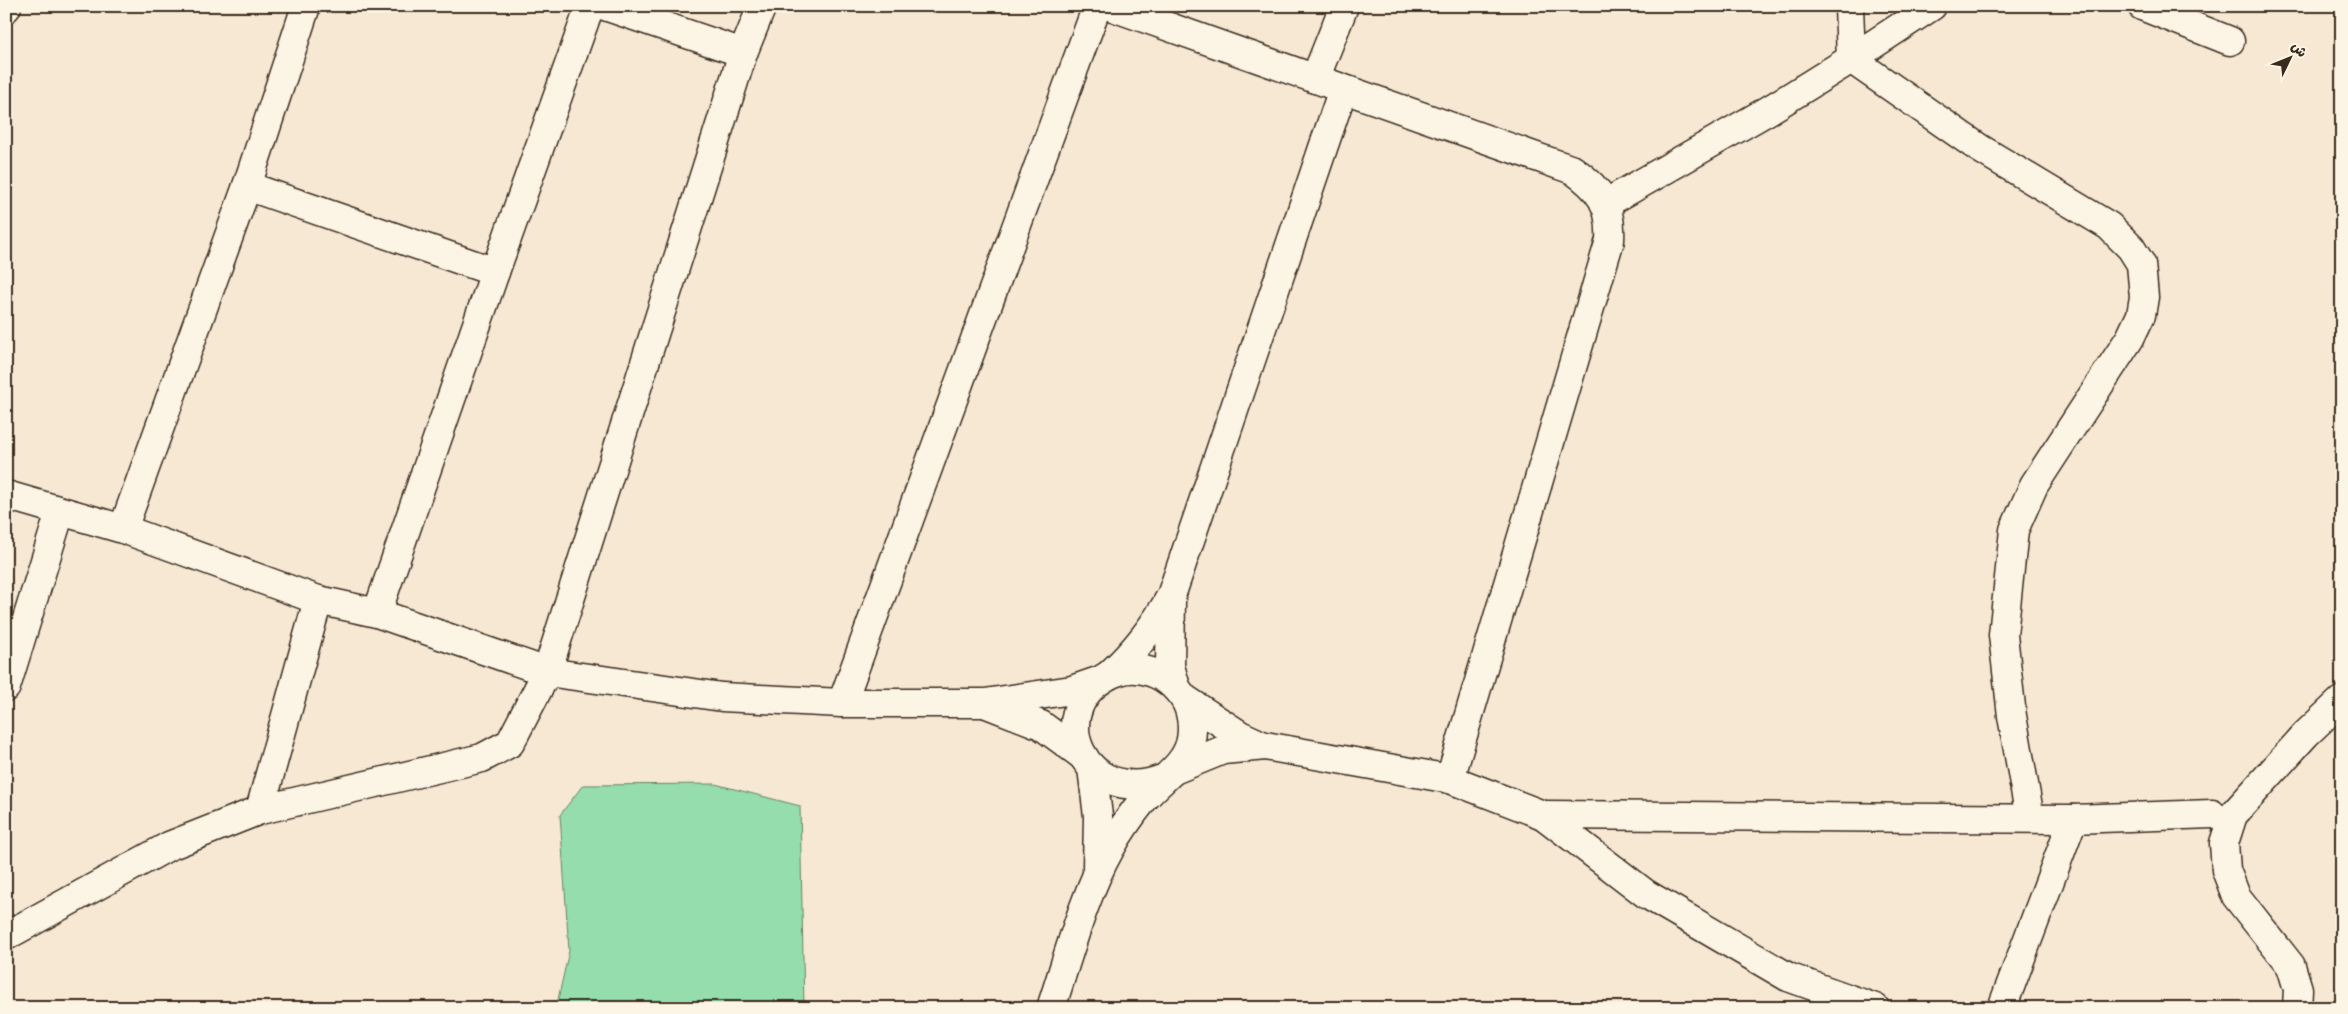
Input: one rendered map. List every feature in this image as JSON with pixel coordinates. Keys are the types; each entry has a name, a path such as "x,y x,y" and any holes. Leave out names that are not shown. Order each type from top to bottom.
{"street":[{"path":"124,529 247,186 306,6"},
{"path":"377,614 495,272 590,6"},
{"path":"605,6 744,53"},
{"path":"6,936 169,846 260,810 482,758 510,742 547,672 744,53 762,6"},
{"path":"842,702 1097,6"},
{"path":"1110,6 1573,170 1592,184 1605,204 1611,221 1610,240 1450,779"},
{"path":"1315,79 1344,6"},
{"path":"1849,6 1851,59"},
{"path":"1605,204 1769,110 1932,6"},
{"path":"2142,6 2230,41"},
{"path":"1851,59 1979,148 2109,226 2131,248 2140,264 2144,297 2141,315 2130,338 2034,485 2014,530 2003,635 2012,716 2030,818"},
{"path":"1096,878 1099,824 1087,762 1077,741 1077,713 1089,690 1142,642 1156,624 1171,596 1343,89"},
{"path":"247,186 495,272"},
{"path":"6,495 124,529 318,600 377,614 547,672 722,697 842,702 985,703 1072,690 1134,669 1149,671 1164,677 1180,693 1240,735 1265,746 1450,779 1543,815 1646,894 1788,977 1875,1008"},
{"path":"6,687 60,512"},
{"path":"1051,1008 1096,878 1120,834 1145,798 1184,758 1190,744 1191,714 1180,693 1170,666 1171,596"},
{"path":"260,810 318,600"},
{"path":"2297,1008 2298,989 2291,966 2236,896 2226,870 2224,843 2233,816 2306,734 2342,700"},
{"path":"985,703 1040,725 1104,778 1118,784 1133,786 1148,784 1223,750 1265,746"},
{"path":"1543,815 2073,819 2212,814"},
{"path":"2002,1008 2073,819"}],"green space":[{"path":"715,784 800,806 804,1008 556,1008 569,951 560,815 583,785"}]}
